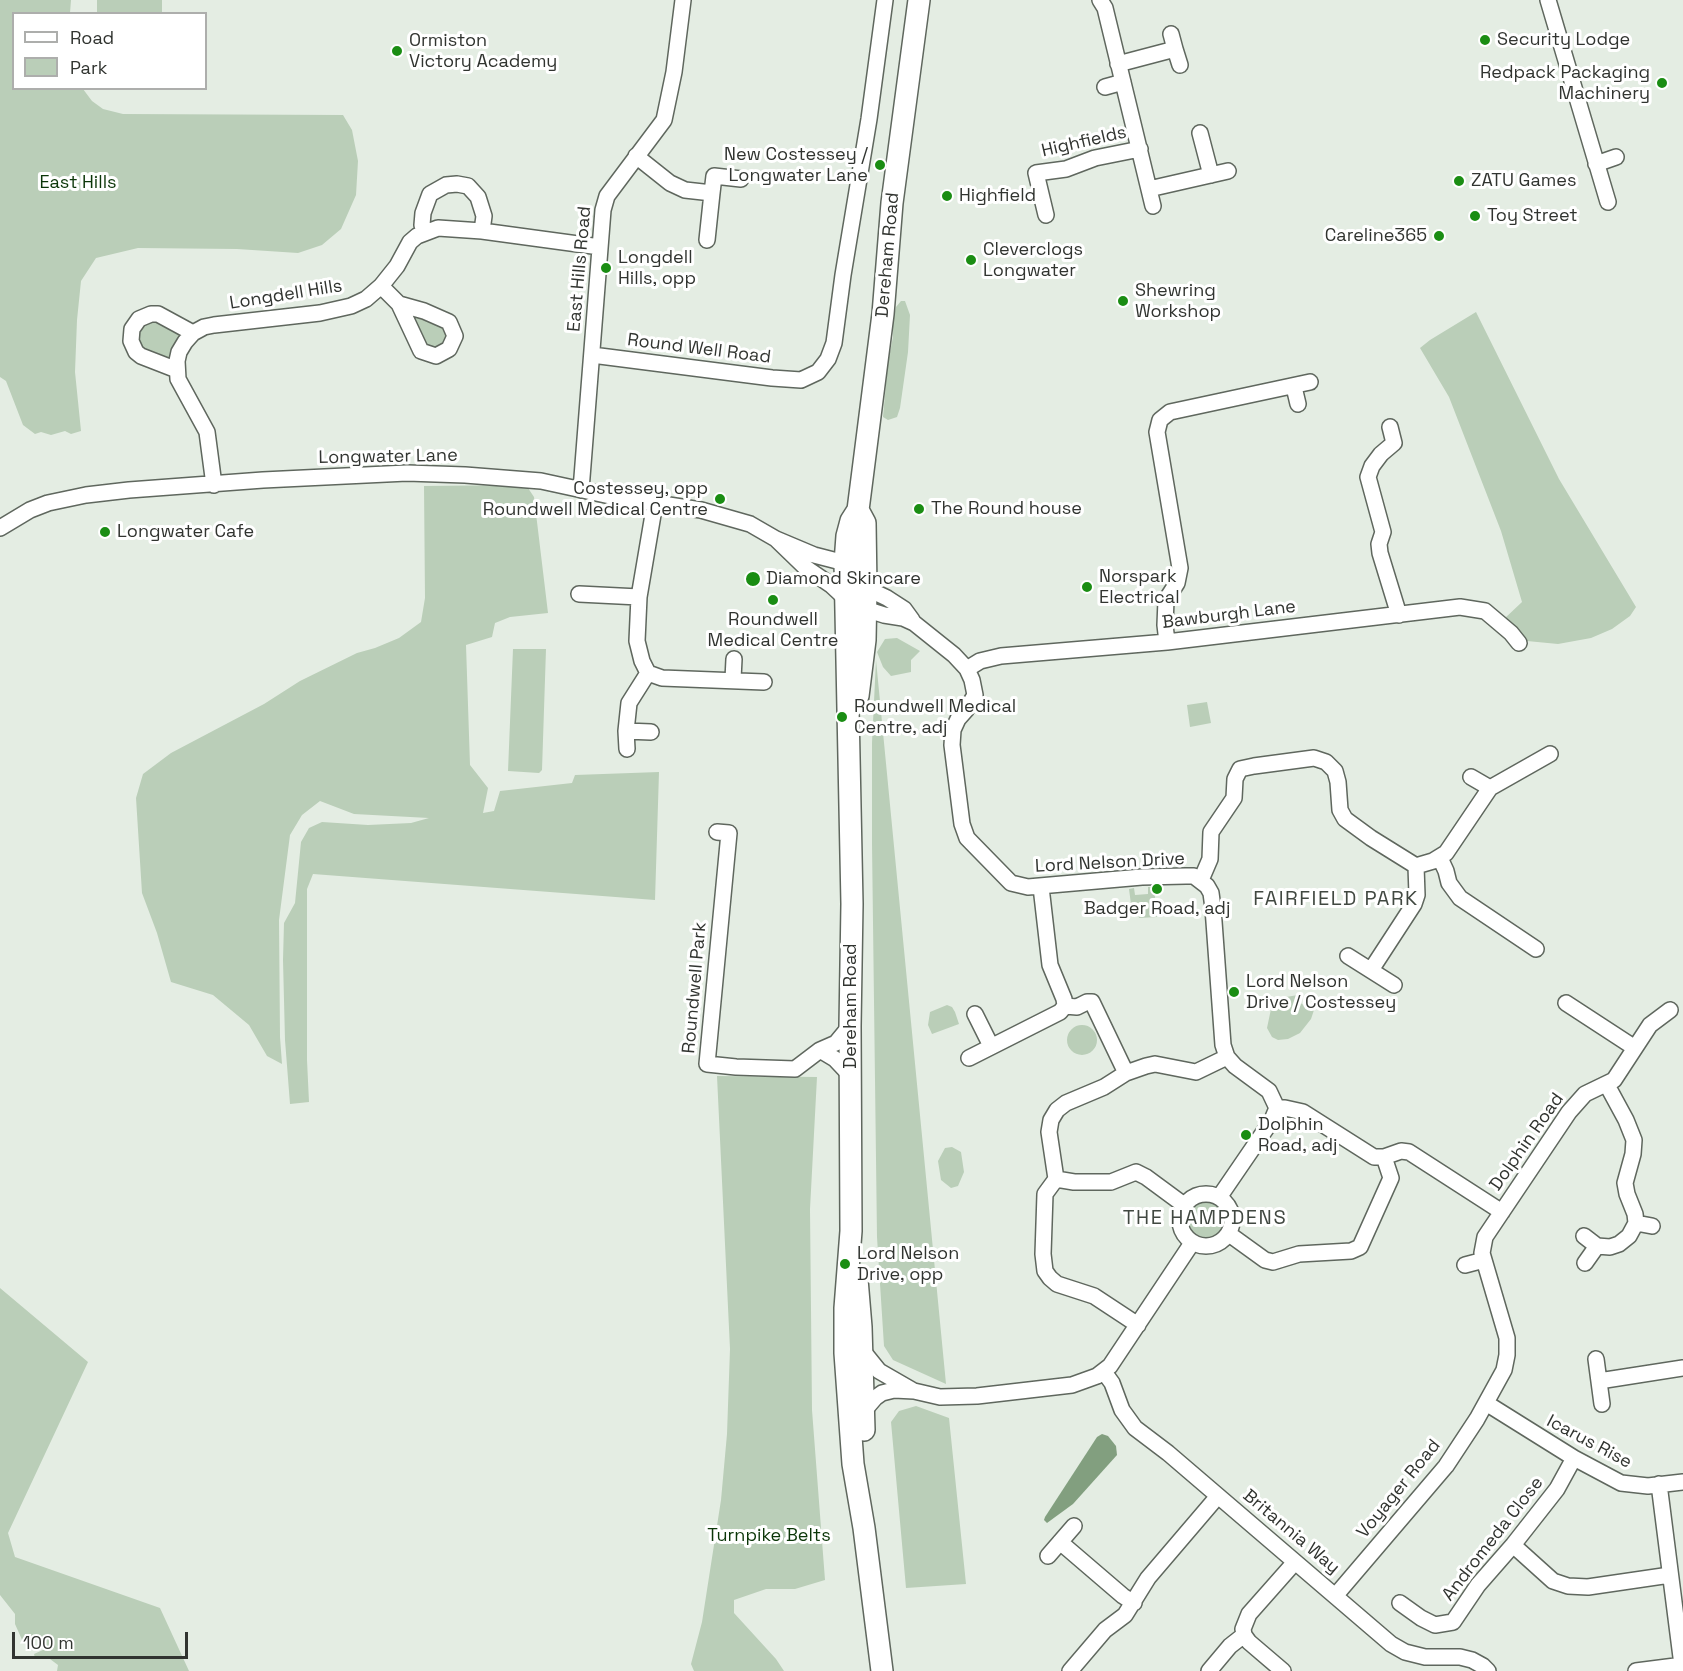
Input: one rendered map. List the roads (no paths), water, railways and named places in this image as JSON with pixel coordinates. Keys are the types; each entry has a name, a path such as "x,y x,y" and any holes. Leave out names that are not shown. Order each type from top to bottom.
{"highway":[{"name":"Dereham Road","path":"882,1671 864,1528 853,1464 845,1353 845,1308 851,1231 852,904 845,563 847,536 851,521 858,510 883,314 892,203 919,0"},
{"name":"Dereham Road","path":"849,782 865,640 865,523 858,510"},
{"path":"846,599 865,598"},
{"name":"Dereham Road","path":"851,1231 860,1302 864,1528"}],"street":[{"name":"East Hills Road","path":"581,490 603,210 607,196 664,120 674,72 683,0"},
{"name":"Dereham Road","path":"801,380 818,372 828,359 834,343 885,0"},
{"path":"1100,0 1105,8 1153,206"},
{"path":"1548,0 1608,202"},
{"path":"1171,34 1180,65"},
{"path":"1118,64 1175,49"},
{"path":"1105,87 1123,82"},
{"path":"1200,133 1211,175"},
{"name":"Highfields","path":"1046,215 1034,166 1066,169 1095,158 1140,150"},
{"path":"636,156 670,183 685,190 712,193"},
{"path":"1596,164 1616,157"},
{"path":"1149,189 1228,171"},
{"path":"707,240 714,176 741,179"},
{"path":"482,231 484,216 478,197 468,186 446,185 430,194 423,213 422,225 425,233 438,228 482,231 600,247"},
{"name":"Longdell Hills","path":"193,333 214,325 336,309 366,299 381,286 397,266 410,242 425,233"},
{"path":"381,286 399,304"},
{"path":"177,370 136,352 131,341 132,329 139,319 158,314 193,333 179,352 177,370 181,387 207,432 214,485"},
{"name":"Round Well Road","path":"592,355 801,380"},
{"path":"1167,642 1166,600 1177,582 1180,568 1157,432 1160,420 1170,412 1310,382"},
{"path":"1294,387 1298,404"},
{"path":"1390,427 1394,443 1381,454 1372,466 1368,477 1383,532 1379,544 1380,553 1399,615"},
{"name":"Longwater Lane","path":"0,528 30,510 66,498 107,492 337,476 426,473 541,481 710,512 750,524 776,539 814,555 845,563"},
{"path":"655,503 639,597 637,641 648,673 662,678 764,682"},
{"name":"Longwater Lane","path":"776,539 806,568 831,585 846,599"},
{"path":"845,563 865,598 887,598 904,609 914,623 954,655 967,669"},
{"path":"579,594 639,597"},
{"name":"Bawburgh Lane","path":"967,669 980,661 1001,656 1167,642 1460,607 1485,611 1519,643"},
{"path":"733,679 734,659"},
{"name":"Lord Nelson Drive","path":"967,669 975,695 958,719 953,730 952,745 962,824 967,838 1011,883 1028,887 1142,877 1194,876 1201,880 1211,893 1219,1011 1223,1045 1227,1057"},
{"path":"627,749 629,703 648,673"},
{"path":"626,731 651,732"},
{"path":"1416,866 1440,858 1454,845 1490,789 1550,754"},
{"path":"1201,880 1210,859 1211,832 1234,798 1236,764 1254,766 1314,758 1326,762 1335,771 1340,810 1345,819 1416,866"},
{"path":"1472,777 1490,789"},
{"name":"Roundwell Park","path":"730,833 706,1064 795,1069 820,1050 836,1043 850,1026"},
{"path":"1440,858 1449,883 1460,898 1536,949"},
{"path":"1371,970 1414,904 1417,895 1416,866"},
{"path":"969,1058 1060,1012 1065,1006 1050,965 1041,887"},
{"path":"1348,956 1394,985"},
{"path":"1065,1006 1077,1007 1092,1002 1126,1073"},
{"path":"1566,1003 1635,1048"},
{"name":"Dolphin Road","path":"1486,1404 1504,1370 1507,1338 1482,1253 1485,1237 1569,1112 1585,1094 1614,1080 1650,1025 1670,1010"},
{"path":"975,1014 991,1046"},
{"path":"820,1050 835,1059 851,1076"},
{"path":"1138,1325 1094,1296 1057,1284 1045,1271 1043,1206 1045,1194 1056,1179 1049,1132 1057,1110 1066,1103 1104,1087 1126,1073 1155,1064 1196,1072 1227,1057 1235,1066 1269,1091 1276,1108 1272,1120 1220,1196"},
{"path":"1584,1236 1598,1246 1610,1247 1619,1244 1629,1236 1636,1223 1625,1183 1633,1154 1634,1140 1607,1084"},
{"name":"Dolphin Road","path":"1276,1108 1286,1107 1303,1112 1374,1157 1384,1157 1401,1151 1409,1152 1502,1212"},
{"path":"1229,1234 1265,1260 1273,1262 1299,1254 1351,1251 1360,1247 1391,1178 1384,1157"},
{"path":"1056,1179 1074,1182 1111,1182 1136,1172 1184,1205"},
{"path":"1200,1194 1220,1196 1230,1207 1233,1221 1229,1234 1219,1244 1206,1247 1192,1243 1183,1233 1179,1219 1184,1205 1200,1194"},
{"path":"1636,1223 1652,1226"},
{"path":"863,1412 882,1393 894,1390 940,1396 1026,1392 1072,1385 1104,1372 1192,1243"},
{"path":"1585,1263 1598,1246"},
{"path":"1465,1265 1484,1260"},
{"path":"861,1350 879,1371 914,1391"},
{"path":"1596,1359 1602,1404"},
{"path":"1599,1380 1683,1368"},
{"name":"Britannia Way","path":"1104,1372 1112,1383 1122,1410 1135,1428 1168,1453 1391,1644 1404,1652 1425,1657 1460,1657 1472,1660 1488,1671"},
{"name":"Icarus Rise","path":"1486,1404 1574,1458 1621,1483 1633,1486 1683,1482"},
{"name":"Voyager Road","path":"1336,1595 1446,1466 1486,1404"},
{"name":"Andromeda Close","path":"1400,1603 1435,1625 1453,1622 1478,1585 1557,1489 1574,1458"},
{"path":"1636,1671 1683,1665 1659,1485"},
{"path":"1072,1670 1105,1630 1125,1616 1148,1578 1218,1496"},
{"path":"1048,1556 1074,1526"},
{"path":"1060,1542 1134,1603"},
{"path":"1513,1545 1553,1581 1568,1586 1588,1587 1671,1575"},
{"path":"1283,1671 1244,1635 1243,1629 1249,1614 1294,1562"},
{"path":"1209,1671 1230,1646 1244,1635"}],"place":[{"name":"Security Lodge","path":"1485,40"},
{"name":"Ormiston Victory Academy","path":"397,51"},
{"name":"Redpack Packaging Machinery","path":"1662,83"},
{"name":"New Costessey / Longwater Lane","path":"880,165"},
{"name":"ZATU Games","path":"1459,181"},
{"name":"Highfield","path":"947,196"},
{"name":"Toy Street","path":"1475,216"},
{"name":"Careline365","path":"1439,236"},
{"name":"Cleverclogs Longwater","path":"971,260"},
{"name":"Longdell Hills, opp","path":"606,268"},
{"name":"Shewring Workshop","path":"1123,301"},
{"name":"Costessey, opp Roundwell Medical Centre","path":"720,499"},
{"name":"The Round house","path":"919,509"},
{"name":"Longwater Cafe","path":"105,532"},
{"name":"Diamond Skincare","path":"753,579"},
{"name":"Norspark Electrical","path":"1087,587"},
{"name":"Roundwell Medical Centre","path":"773,600"},
{"name":"Roundwell Medical Centre, adj","path":"842,717"},
{"name":"Badger Road, adj","path":"1157,889"},
{"name":"Lord Nelson Drive / Costessey","path":"1234,992"},
{"name":"Dolphin Road, adj","path":"1246,1135"},
{"name":"Lord Nelson Drive, opp","path":"845,1264"}],"district":[{"name":"FAIRFIELD PARK","path":"1336,900"},
{"name":"THE HAMPDENS","path":"1205,1219"}],"park label":[{"name":"East Hills","path":"78,183"},
{"name":"Turnpike Belts","path":"769,1536"}]}
